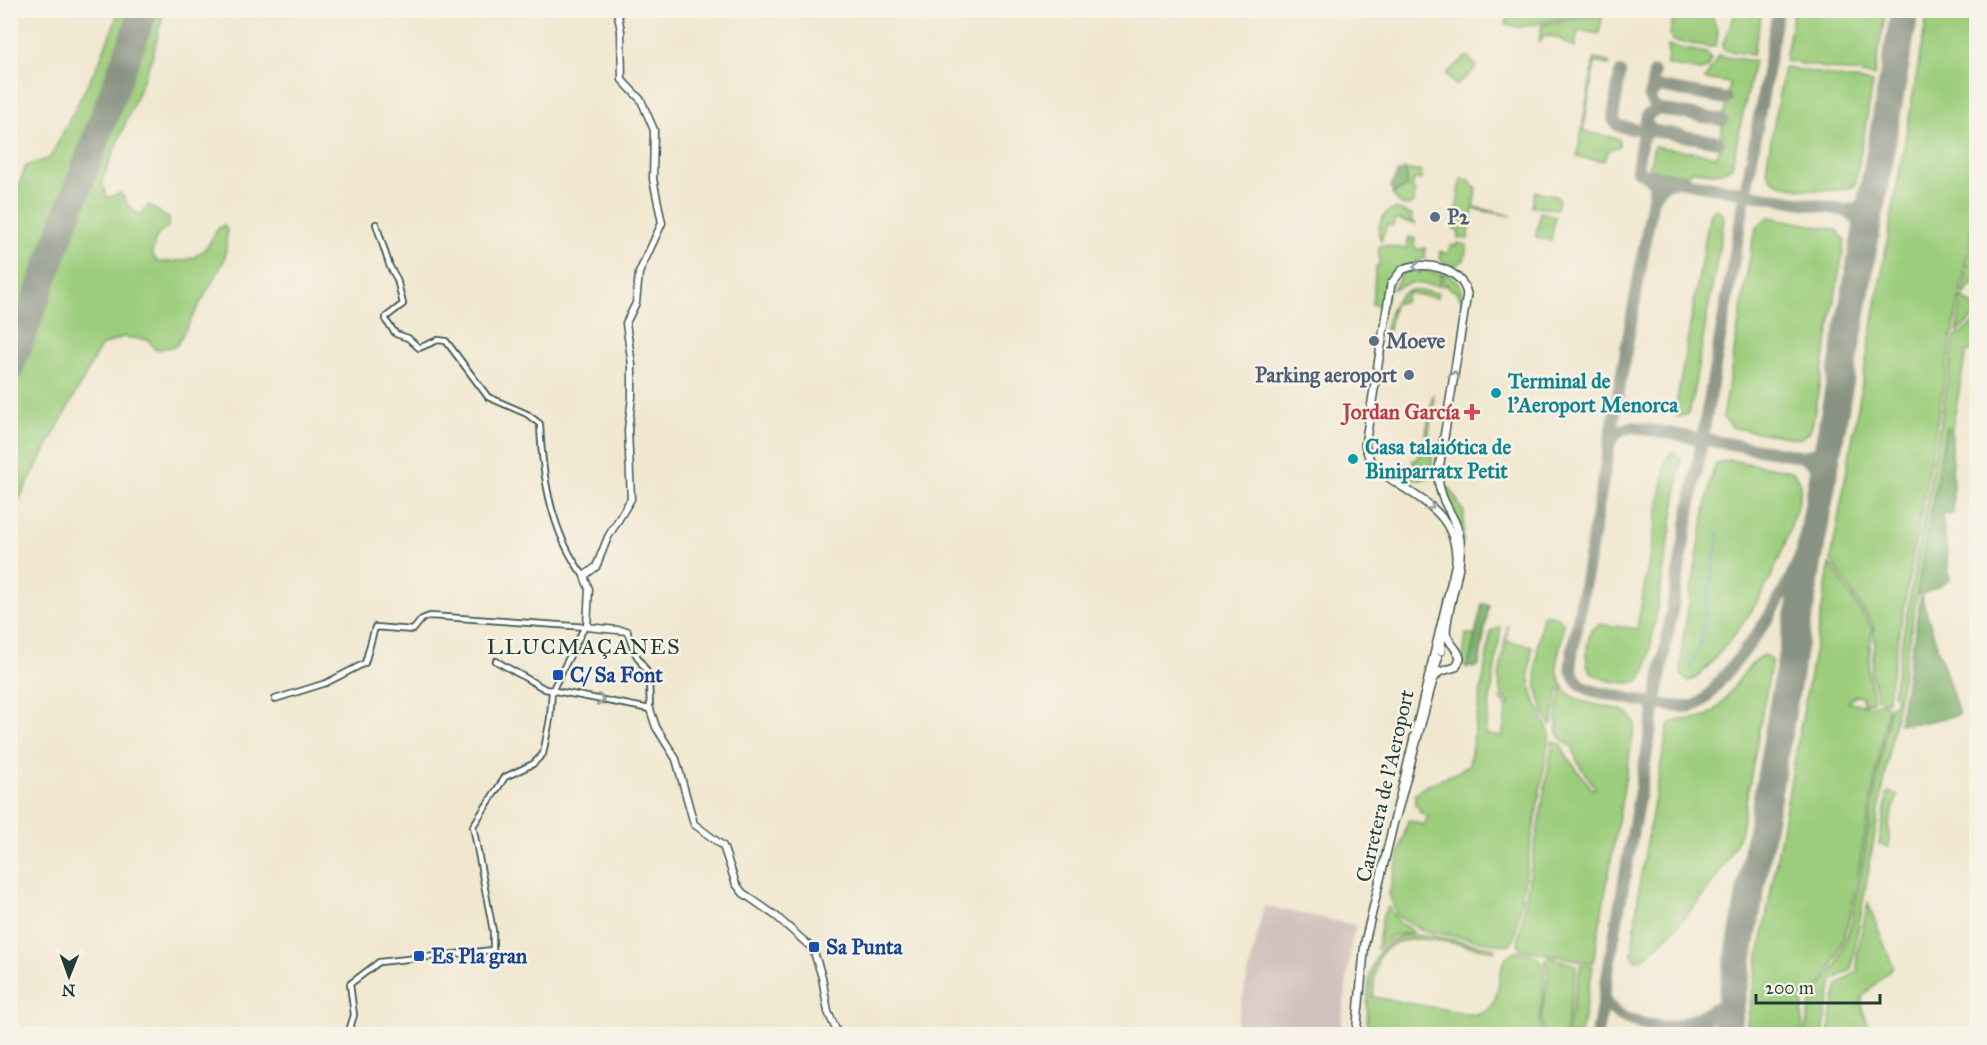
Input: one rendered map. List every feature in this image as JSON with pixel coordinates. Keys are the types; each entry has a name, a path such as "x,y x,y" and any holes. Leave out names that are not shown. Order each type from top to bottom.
{"main road":[{"name":"Carretera de l'Aeroport","path":"1356,1035 1361,963 1456,567 1456,548 1452,532 1443,517 1375,466 1368,456 1365,440 1387,306 1396,276 1406,268 1419,266 1453,273 1465,285 1467,305 1438,475 1439,489 1460,538 1460,559 1446,632 1450,644 1455,648"},
{"path":"1419,717 1440,655 1445,612"},
{"path":"1396,817 1433,680 1439,672 1456,667 1460,662 1460,655 1455,648 1449,647 1440,655"},
{"path":"1440,655 1442,666 1449,669"}],"street":[{"path":"584,576 596,567 608,537 631,499 628,430 632,397 631,353 626,323 636,303 639,273 662,223 653,179 654,130 641,100 622,80 619,56 621,31 617,10"},
{"path":"348,1035 354,1015 350,984 372,966 380,962 493,950 493,931 472,829 505,777 540,758 545,749 552,691 586,626 589,589 584,576 573,561 554,515 541,463 540,424 527,414 488,397 446,341 438,340 419,348 408,338 396,334 386,321 386,317 403,304 397,279 390,267 376,224"},
{"path":"275,699 326,683 365,663 375,627 413,630 422,619 430,616 478,621 586,626 627,631 635,653 649,676 650,709 656,727 676,759 694,824 723,846 736,884 743,893 776,916 813,949 822,977 828,1012 838,1035"},
{"path":"496,661 552,691 650,709"}],"shaded area":[{"path":"1264,906 1356,925 1340,1034 1234,1034"}],"green space":[{"path":"1508,10 1609,11 1518,27 1506,24"},
{"path":"1737,10 1762,11 1753,55 1724,50 1722,46"},
{"path":"1928,10 1976,11 1976,201 1953,335 1950,336 1952,337 1949,355 1887,701 1878,699 1871,673 1875,643 1873,625 1831,560"},
{"path":"119,11 136,11 11,347 11,205 26,166 50,158 101,58"},
{"path":"152,11 164,11 152,58 102,181 107,198 121,193 128,205 140,216 149,205 169,219 169,225 156,237 152,253 157,262 186,260 198,255 224,225 227,231 225,259 176,346 155,350 149,340 123,337 101,346 11,514 11,390"},
{"path":"1674,11 1710,11 1718,32 1716,46 1673,41 1670,35"},
{"path":"1794,11 1886,11 1874,76 1785,61"},
{"path":"1602,15 1599,34 1578,30 1575,48 1553,36 1543,37 1539,43 1542,25"},
{"path":"1668,46 1707,53 1711,59 1707,69 1700,71 1667,65"},
{"path":"1467,56 1477,67 1456,86 1446,74"},
{"path":"1718,56 1754,61 1732,166 1718,173 1691,170 1689,176 1649,169 1654,146 1717,156 1730,83 1705,79"},
{"path":"1594,59 1609,62 1609,65 1595,63 1583,131 1619,139 1619,146 1609,150 1604,161 1577,157"},
{"path":"1784,67 1873,83 1855,185 1838,190 1801,189 1780,184 1768,175 1767,163"},
{"path":"1403,169 1422,172 1421,180 1414,179 1412,190 1416,191 1413,203 1407,206 1401,205 1392,194 1407,186 1407,175"},
{"path":"1398,172 1406,172 1407,186 1393,194 1391,186"},
{"path":"1461,179 1470,180 1472,186 1477,188 1474,207 1512,216 1473,209 1468,239 1458,238 1459,231 1454,230"},
{"path":"1535,191 1554,195 1559,199 1557,209 1532,207"},
{"path":"1395,209 1412,215 1411,220 1416,224 1395,219 1393,226 1387,225 1381,241 1379,226 1383,217"},
{"path":"1716,209 1723,214 1724,220 1691,406 1687,414 1677,417 1676,406 1710,212"},
{"path":"1540,212 1555,216 1551,241 1536,237"},
{"path":"1769,217 1837,230 1845,240 1813,422 1809,432 1799,439 1734,428 1723,418 1753,239 1758,225"},
{"path":"1976,218 1976,279 1964,295 1963,292"},
{"path":"1409,237 1415,239 1414,245 1417,250 1425,248 1425,258 1396,270 1389,282 1385,306 1372,304 1376,266 1379,265 1379,247 1383,245 1406,249"},
{"path":"1457,243 1467,245 1464,260 1456,265 1446,266 1440,258 1440,251 1447,254 1451,245 1456,246"},
{"path":"1417,269 1449,275 1460,284 1463,302 1456,292 1447,287 1447,284 1442,286 1443,275 1441,275 1439,286 1411,283 1393,289 1403,273"},
{"path":"1412,290 1438,293 1437,298 1407,293 1405,301 1394,304 1399,297"},
{"path":"1962,297 1974,306 1976,315 1957,332"},
{"path":"1394,304 1386,343 1387,327"},
{"path":"1976,321 1976,351 1966,352 1952,429 1946,428 1851,970 1833,980 1823,1034 1804,1034 1812,999 1837,965 1852,922 1890,706 1894,704 1896,697 1893,693 1955,338"},
{"path":"1433,395 1429,432 1431,474 1419,480 1406,478 1404,472 1415,474 1413,460 1417,461 1418,455 1422,455"},
{"path":"1946,427 1952,429 1953,514 1942,515 1950,580 1921,595 1917,594"},
{"path":"1673,451 1681,459 1680,470 1678,470 1679,480 1647,668 1640,679 1634,682 1604,679 1591,672 1588,667 1586,653 1591,630 1599,624 1637,629 1667,459"},
{"path":"1729,460 1792,471 1800,482 1799,499 1778,561 1761,595 1740,627 1706,669 1687,681 1681,674 1682,643 1711,478 1716,464"},
{"path":"1450,488 1464,513 1463,543 1441,490"},
{"path":"1830,564 1872,628 1868,672 1874,699 1870,703 1863,703 1862,696 1855,695 1848,702 1870,706 1882,702 1888,707 1851,912 1845,935 1828,973 1821,984 1803,995 1802,1034 1745,1034"},
{"path":"1921,595 1959,715 1921,723 1899,724"},
{"path":"1482,604 1489,605 1479,665 1474,668 1468,667"},
{"path":"1543,614 1555,616 1563,622 1557,667 1564,688 1573,697 1584,702 1621,710 1630,715 1635,724 1593,963 1521,949 1518,944 1553,741 1561,744 1570,761 1593,790 1595,787 1577,761 1572,746 1565,742 1557,729 1562,689 1559,688 1550,725 1539,698 1536,671"},
{"path":"1508,625 1506,641 1532,646 1529,674 1532,694 1550,733 1515,937 1510,944 1504,945 1421,930 1397,916 1389,894 1408,820 1424,825 1428,816 1419,812 1420,809 1415,805 1415,794 1469,765 1491,631 1501,627 1485,734 1502,737 1507,707 1500,697 1508,706 1510,704 1500,691 1499,677"},
{"path":"1466,634 1476,636 1467,668 1462,664"},
{"path":"1764,655 1771,660 1771,665 1741,830 1723,866 1700,900 1643,959 1635,960 1632,954 1640,880 1668,726 1678,721 1702,717 1713,712 1750,666"},
{"path":"1888,792 1898,795 1889,823 1889,847 1879,845"},
{"path":"1868,903 1893,967 1862,997 1863,1011 1871,1034 1828,1034 1838,985 1857,971 1857,954"},
{"path":"1388,907 1397,920 1413,932 1391,936 1377,949 1383,915"},
{"path":"1405,935 1433,936 1496,948 1495,951 1433,940 1401,941 1389,946 1378,960 1373,997 1477,1015 1488,1009 1494,1001 1504,960 1510,954 1519,952 1533,955 1541,962 1544,972 1541,1034 1367,1034 1368,990 1374,962 1381,950 1391,941"},
{"path":"1548,957 1577,965 1565,1034 1544,1034 1542,1025 1547,980 1545,961"},
{"path":"1581,964 1593,966 1581,1034 1567,1034"}],"waterway":[{"path":"1690,669 1699,650 1719,533"}],"taxiway":[{"path":"1597,1034 1778,10"},
{"path":"1620,73 1613,119 1618,126 1634,129"},
{"path":"1650,96 1654,73"},
{"path":"1651,94 1660,87 1726,99"},
{"path":"1650,98 1658,109 1647,115 1642,138 1648,132 1655,131"},
{"path":"1658,109 1722,120"},
{"path":"1646,119 1648,127 1655,131 1719,142"},
{"path":"1642,138 1637,170 1645,175"},
{"path":"1653,197 1655,183 1645,175 1842,210"},
{"path":"1677,181 1663,185 1653,198 1571,660 1576,680 1593,691 1659,705 1685,707 1703,701 1757,634 1782,594 1802,552 1819,503"},
{"path":"1864,246 1864,234 1857,219 1842,210 1855,209 1864,203 1871,195 1875,183"},
{"path":"1611,440 1620,430 1632,427 1799,456"},
{"path":"1821,491 1821,479 1817,469 1799,456 1810,455 1819,450 1831,433"},
{"path":"1693,1034 1724,1001 1734,985"},
{"path":"1605,996 1615,1012 1635,1022 1658,1026 1678,1025 1721,1005"}],"runway":[{"path":"10,368 144,10"},
{"path":"1727,1025 1905,10"}],"place":[{"name":"P2","path":"1435,217"},
{"name":"Moeve","path":"1374,341"},
{"name":"Parking aeroport","path":"1409,375"},
{"name":"Terminal de l'Aeroport Menorca","path":"1496,393"},
{"name":"Jordan García","path":"1472,412"},
{"name":"Casa talaiótica de Biniparratx Petit","path":"1353,459"},
{"name":"C/ Sa Font","path":"558,675"},
{"name":"Sa Punta","path":"814,947"},
{"name":"Es Pla gran","path":"419,956"}],"district":[{"name":"LLUCMAÇANES","path":"584,646"}]}
